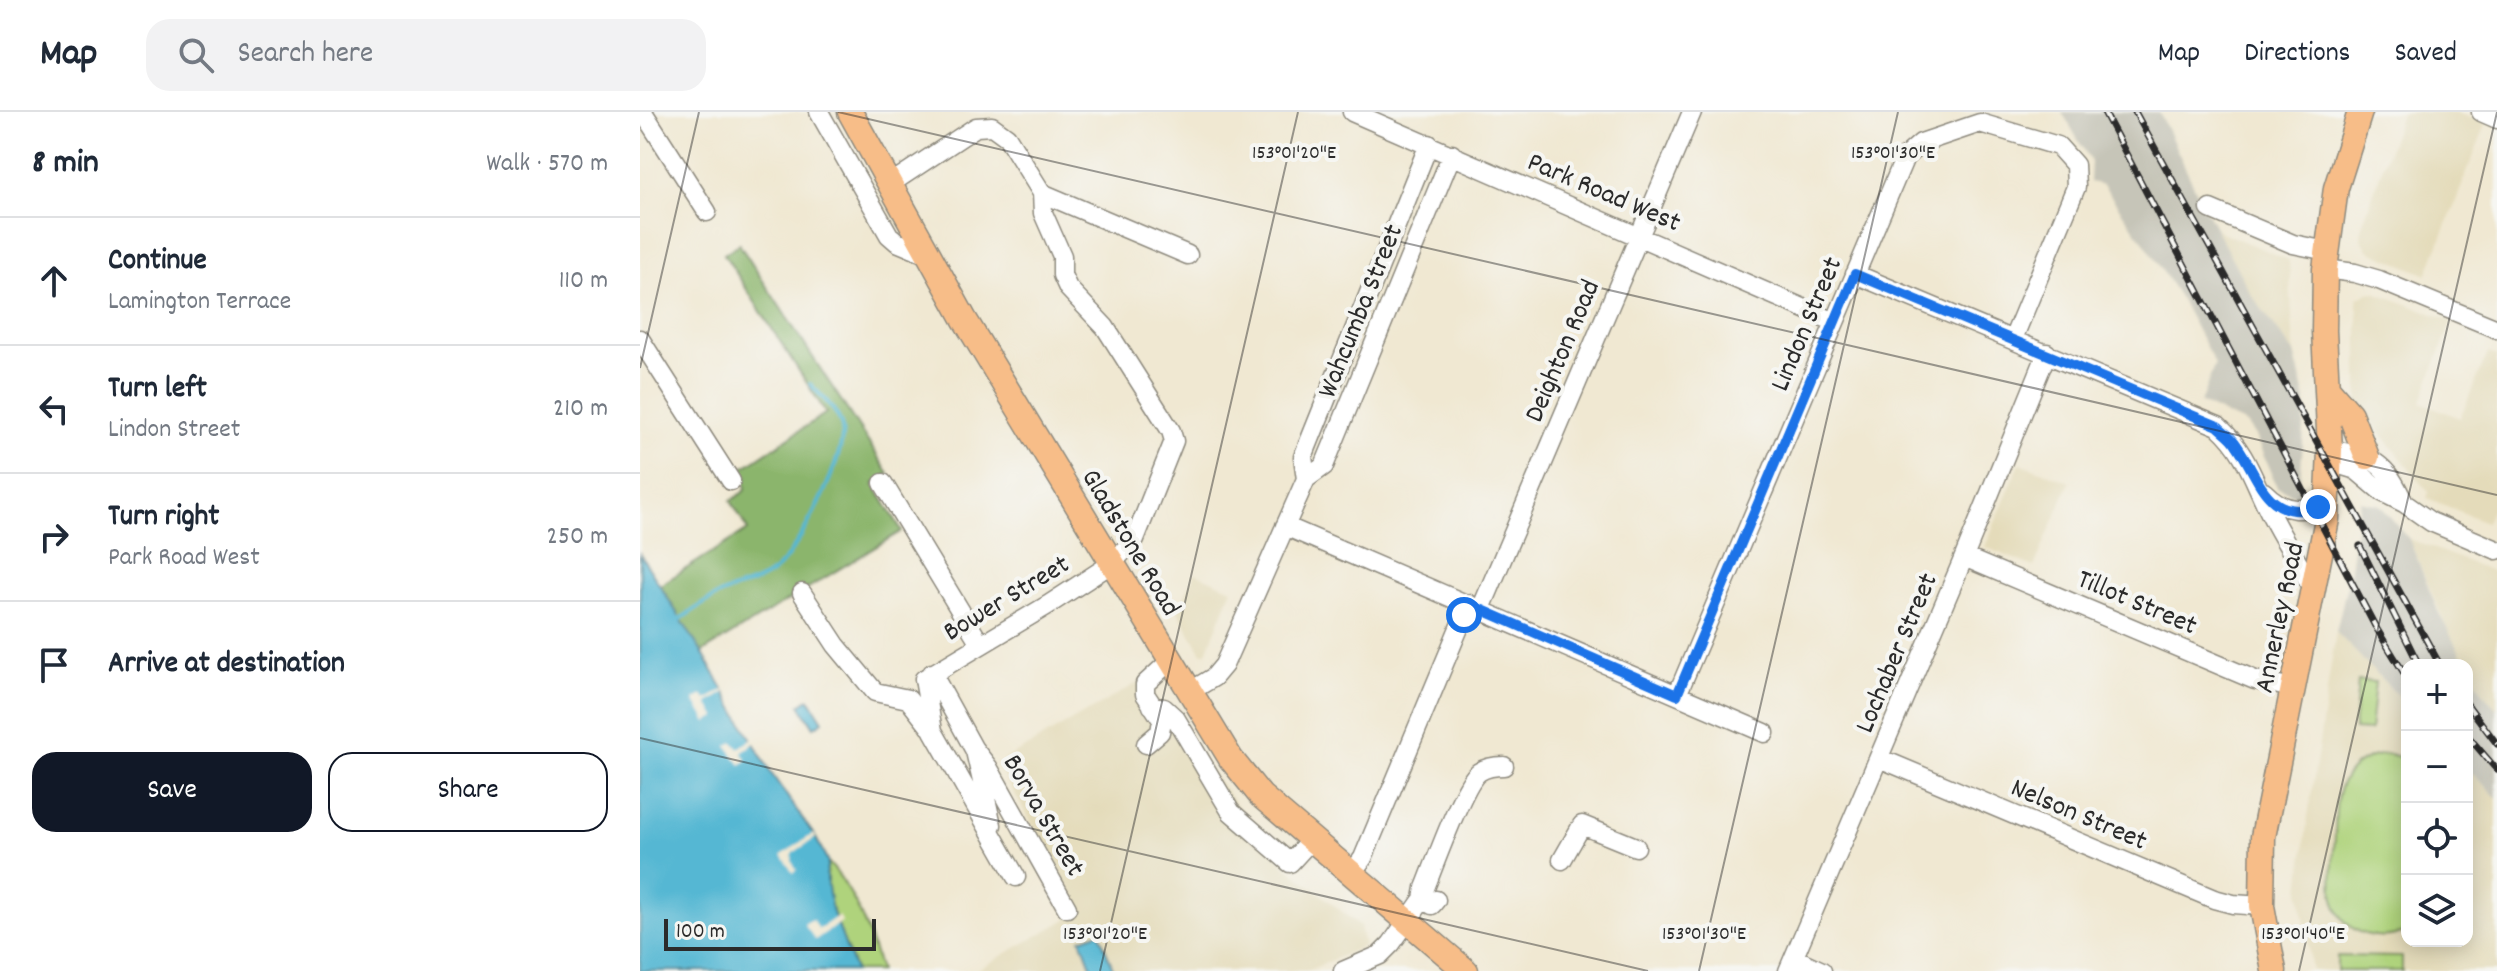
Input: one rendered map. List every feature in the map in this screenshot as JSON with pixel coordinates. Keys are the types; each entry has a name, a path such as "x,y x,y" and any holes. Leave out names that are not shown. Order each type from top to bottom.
{"main road":[{"name":"Gladstone Road","path":"850,112 928,255 1111,564 1239,769 1261,796 1466,971"},
{"name":"Annerley Road","path":"2333,224 2351,189 2378,112"},
{"name":"Annerley Road","path":"2274,971 2262,906 2263,837 2328,503 2330,456 2324,331 2326,260 2336,188 2355,117"},
{"path":"2327,388 2350,414 2367,457"}],"street":[{"path":"643,112 707,212"},
{"path":"819,112 889,235 897,242 928,255"},
{"name":"Park Road West","path":"1352,112 1835,322"},
{"name":"Deighton Road","path":"1352,873 1363,858 1692,112"},
{"path":"2481,112 2497,119"},
{"name":"Lindon Street","path":"1677,695 1905,157 1921,143 1980,123 2058,146 2075,165 2077,173 2076,187 2013,339"},
{"path":"890,184 976,127 992,126 1007,137 1042,193 1188,255"},
{"name":"Wahcumba Street","path":"1306,479 1303,457 1429,144"},
{"name":"Wahcumba Street","path":"1189,692 1214,677 1224,665 1306,479 1324,466 1452,154"},
{"name":"Bower Street","path":"929,674 1111,564 1135,539 1173,449 1174,439 1105,327 1068,288 1062,275 1062,256 1043,213 1042,193"},
{"path":"2210,209 2355,273 2497,329"},
{"path":"1855,274 2218,426 2235,441 2312,589"},
{"path":"640,339 731,481"},
{"name":"Lochaber Street","path":"1791,965 2047,353"},
{"path":"2330,456 2367,457 2390,475 2404,503"},
{"path":"2330,456 2356,470 2382,492 2431,522 2497,550"},
{"path":"883,483 981,645"},
{"path":"2258,483 2271,499 2288,509 2306,510 2328,503"},
{"path":"1285,526 1765,733"},
{"name":"Tillot Street","path":"1964,557 2255,680 2293,688"},
{"name":"Borva Street","path":"802,593 836,645 875,692 908,699 933,731 1016,877"},
{"path":"1146,744 1160,732 1162,720 1145,694 1145,684 1170,661"},
{"name":"Borva Street","path":"933,731 924,682 929,674 988,767 1067,908"},
{"path":"1152,706 1164,708 1176,719 1231,812 1290,863 1312,839"},
{"name":"Borva Street","path":"974,749 989,806 993,837"},
{"name":"Nelson Street","path":"1879,758 2214,899 2262,906"},
{"path":"1343,971 1380,955 1430,899 1425,888 1466,788 1477,772 1504,766"},
{"path":"1562,860 1582,825 1636,847"},
{"path":"1791,965 1822,971"}],"shaded area":[{"path":"2062,112 2159,112 2205,209 2251,294 2294,353 2306,400 2299,497 2277,487 2255,436 2246,424 2200,403 2215,364 2181,300 2146,245 2103,185 2090,182 2091,162"},
{"path":"2402,112 2455,112 2486,124 2427,275 2368,250 2361,238 2362,225"},
{"path":"2216,230 2289,260 2294,353 2251,295"},
{"path":"2374,292 2452,321 2421,402 2460,418 2488,353 2497,356 2497,498 2486,522 2427,498 2429,492 2360,408 2358,298"},
{"path":"2020,463 2070,482 2034,567 1985,547"},
{"path":"2360,501 2380,505 2409,539 2438,611 2463,659 2401,659 2401,699 2336,632 2349,576"},
{"path":"2409,539 2497,573 2497,709 2473,676 2473,659 2463,659"},
{"path":"1195,573 1232,589 1207,652 1202,653 1178,612"},
{"path":"2336,632 2401,699 2401,947 2473,947 2473,774 2497,798 2497,971 2312,971 2300,891 2307,823"},
{"path":"2473,677 2497,709 2497,798 2473,774"},
{"path":"1141,681 1282,863 1360,926 1364,946 1307,971 975,971 1074,915 1058,884 1065,880 997,764"}],"green space":[{"path":"739,244 889,474 874,484 902,531 701,653 660,585 748,530 731,501 746,490 743,468 826,413 724,254"},
{"path":"2358,681 2375,682 2370,731 2354,730"},
{"path":"2389,754 2401,757 2401,933 2397,935 2365,934 2351,927 2342,918 2333,892 2340,787 2352,769 2375,756"},
{"path":"828,862 846,886 860,913 880,971 855,971 831,904"},
{"path":"2337,956 2402,957 2402,971 2337,971"}],"water":[{"path":"640,554 706,659 771,773 816,838 828,862 826,873 831,907 855,971 640,971"},
{"path":"809,699 823,721 814,727 800,705"},
{"path":"1099,932 1114,971 1093,971 1081,939"}],"pier":[{"path":"724,690 726,692 708,703 716,717 707,722 694,700 703,695 706,700"},
{"path":"753,738 756,742 742,752 747,760 741,765 727,746 733,742 739,748"},
{"path":"813,834 816,838 793,853 792,861 797,870 793,873 782,855"},
{"path":"839,915 842,922 815,940 804,924 812,919 819,929"}],"waterway":[{"path":"680,619 717,596 774,571 807,526 837,460 842,428 833,410 810,384"}],"railway":[{"path":"2104,112 2375,626 2401,668"},
{"path":"2135,112 2437,659"},
{"path":"2360,546 2416,659"},
{"path":"2473,712 2497,744"},
{"path":"2473,742 2497,770"}],"route":[{"path":"1464,615 1469,604 1677,695 1855,274 2218,426 2235,441 2258,483 2271,499 2293,510 2318,507"}]}
